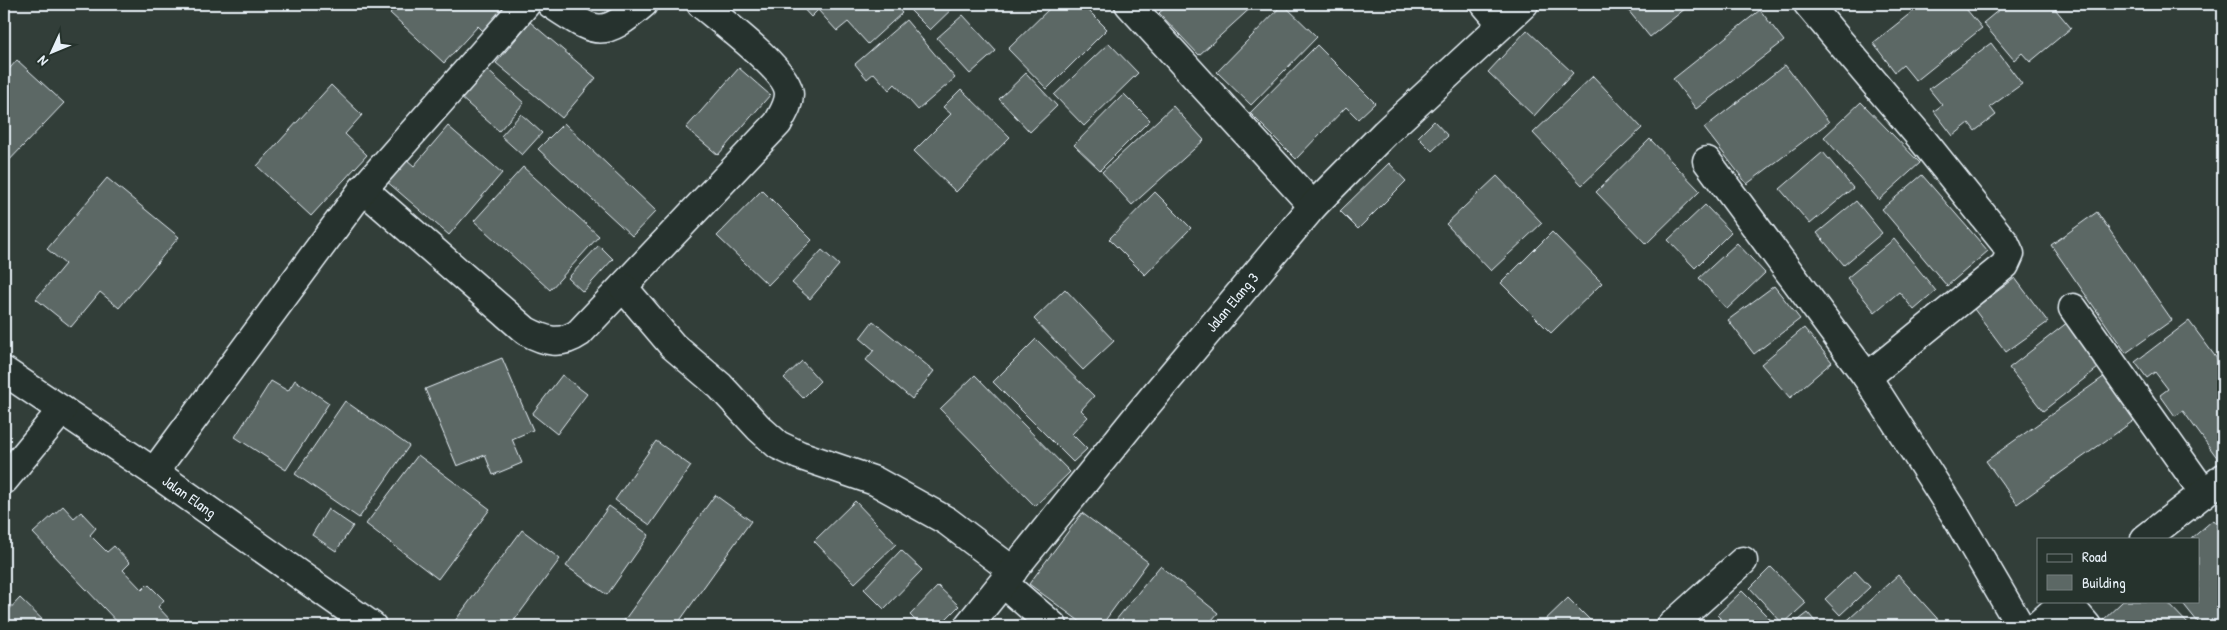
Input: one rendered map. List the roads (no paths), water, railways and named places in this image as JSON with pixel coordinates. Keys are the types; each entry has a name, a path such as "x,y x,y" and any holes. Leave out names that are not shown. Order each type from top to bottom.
{"street":[{"path":"154,472 363,189 526,4"},
{"path":"551,4 589,28 610,28 643,4"},
{"path":"363,189 526,332 540,339 567,341 579,334 778,122 787,107 789,93 785,80 774,66 702,4"},
{"path":"1128,4 1313,206"},
{"path":"1485,4 1502,24"},
{"name":"Jalan Elang 3","path":"968,626 1140,414 1313,206 1386,133 1524,4"},
{"path":"1808,4 1927,145 2005,243 2010,254 2005,264 1867,377"},
{"path":"1707,161 1867,377 1954,513 2020,626"},
{"path":"623,287 673,346 720,386 759,428 778,445 799,455 875,481 947,521 1008,577 1053,626"},
{"path":"2073,308 2214,485 2146,538"},
{"name":"Jalan Elang","path":"4,371 154,472 372,626"},
{"path":"4,480 62,410"},
{"path":"1671,626 1743,561"},
{"path":"2037,626 2064,602"},
{"path":"2066,602 2087,626"}]}
